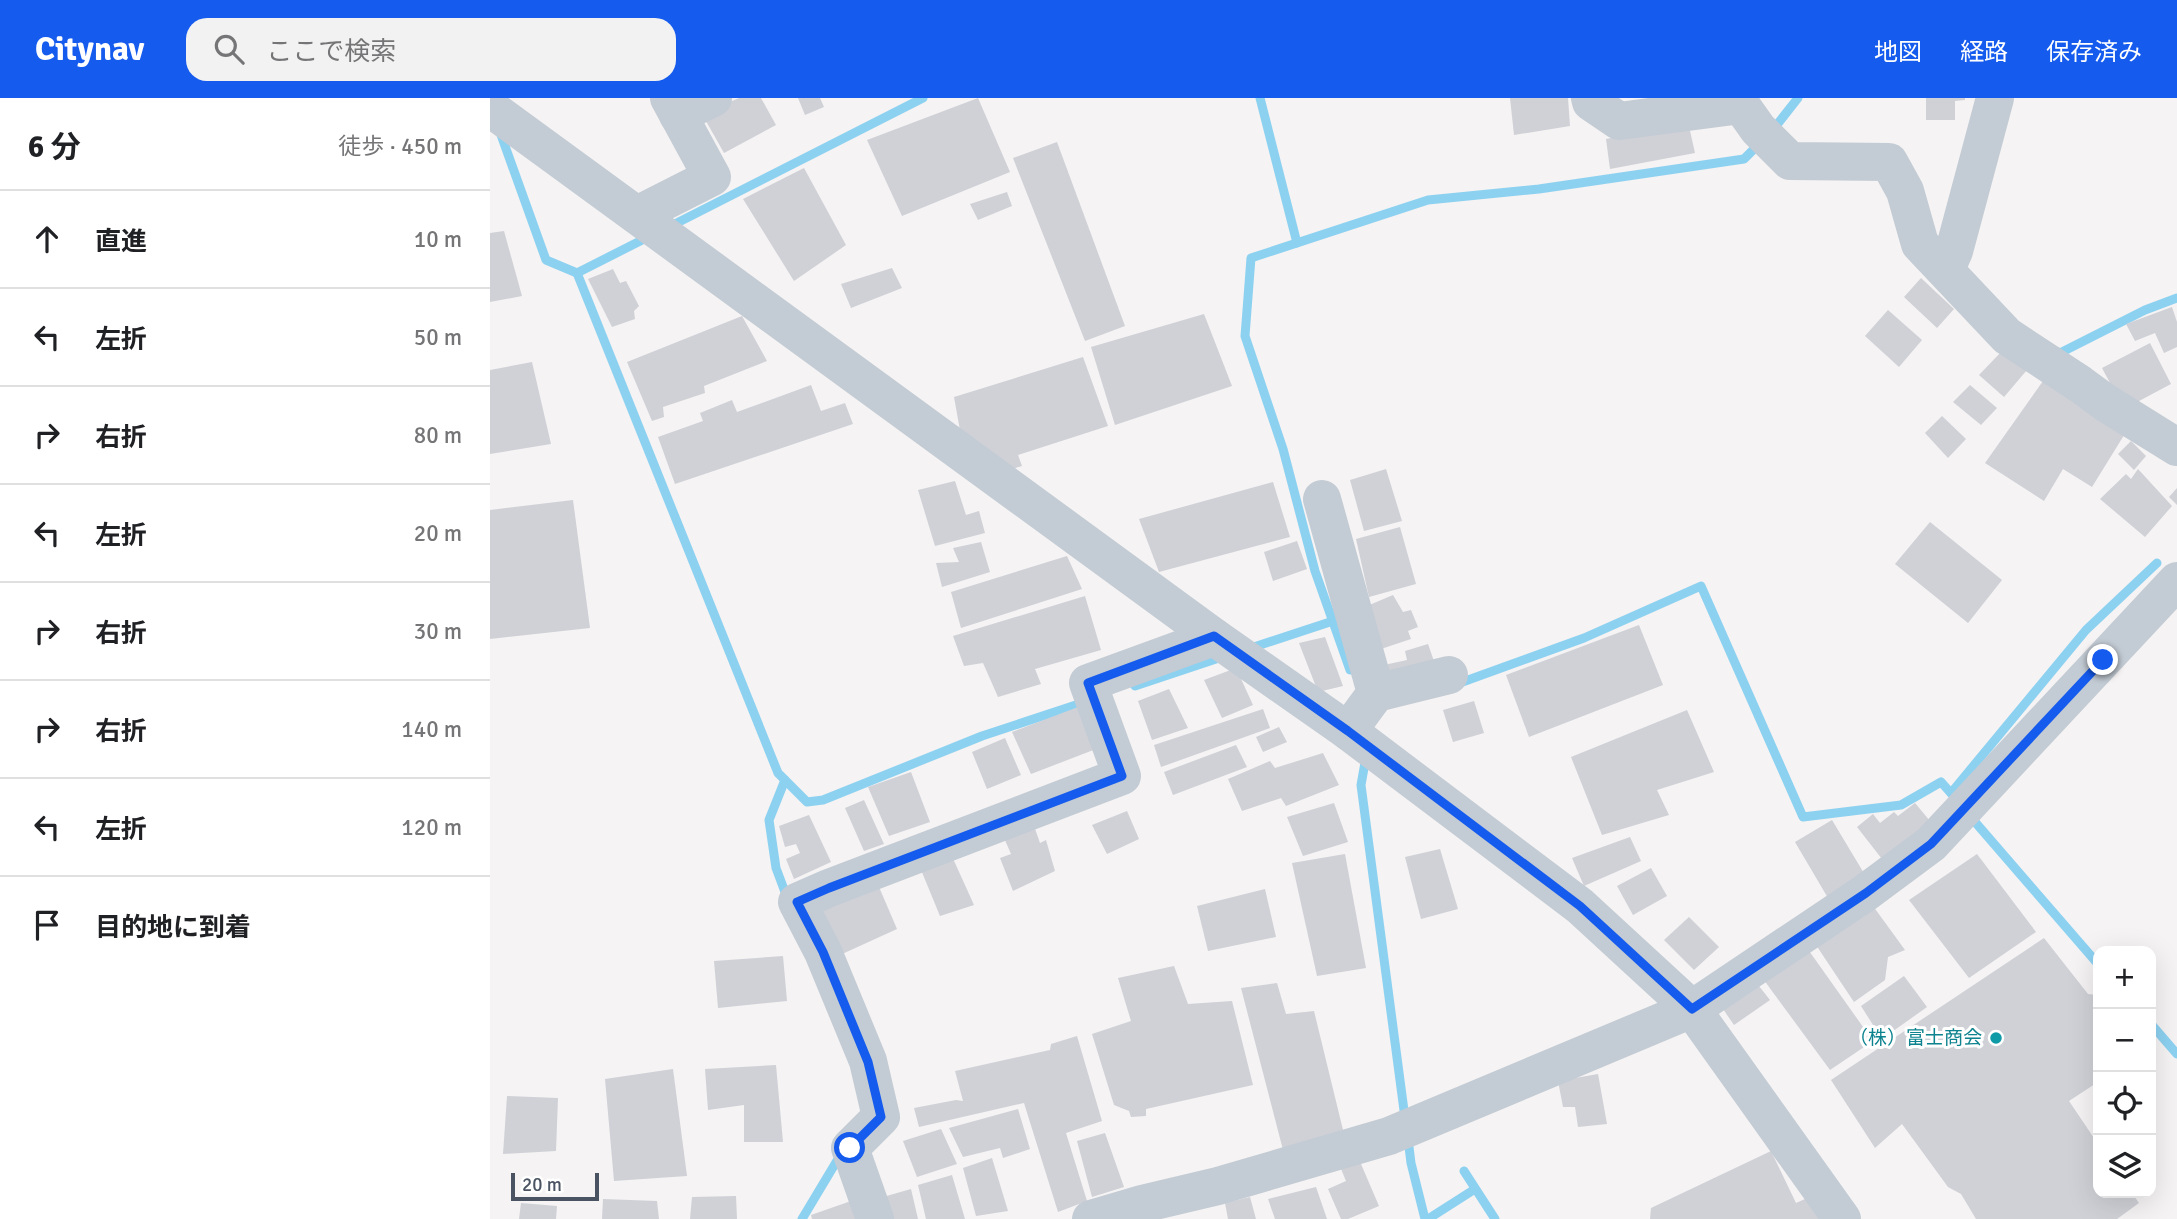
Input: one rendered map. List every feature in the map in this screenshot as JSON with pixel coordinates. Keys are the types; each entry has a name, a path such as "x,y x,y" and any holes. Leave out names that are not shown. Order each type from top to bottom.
{"street":[{"path":"653,227 712,177 673,107 713,98"},
{"path":"1590,98 1591,102 1619,121 1741,105 1790,162 1889,162 1905,191 1920,244 1950,260 2007,336 2177,447"},
{"path":"1950,260 1995,98"},
{"path":"499,114 1214,636 1365,722 1580,906 1692,1009 1842,1219"},
{"path":"1322,499 1365,722"},
{"path":"1091,1219 1218,1186 1404,1130 1692,1009 1866,893 1931,844 2177,581"},
{"path":"875,1219 850,1148 881,1117 868,1062 823,952 797,902 1122,776 1088,683 1214,636"},
{"path":"1365,722 1449,674"}],"building":[{"path":"739,98 761,98 776,125 724,153 702,114"},
{"path":"798,98 820,98 824,107 805,115"},
{"path":"978,98 1010,172 902,216 867,140"},
{"path":"1510,98 1568,98 1570,126 1514,135"},
{"path":"1926,98 1965,100 1955,101 1955,120 1926,120"},
{"path":"1688,122 1695,153 1610,169 1606,139"},
{"path":"1057,142 1125,326 1085,341 1013,158"},
{"path":"804,168 846,245 794,281 743,199"},
{"path":"1007,192 1012,206 978,220 970,204"},
{"path":"504,231 522,296 490,302 490,233"},
{"path":"892,268 902,288 851,308 841,284"},
{"path":"613,269 620,283 626,281 639,306 634,311 635,319 612,327 588,279"},
{"path":"1921,278 1954,309 1937,328 1904,297"},
{"path":"2172,307 2177,322 2177,347 2164,353 2155,333 2135,341 2126,324"},
{"path":"1888,310 1922,340 1899,367 1865,336"},
{"path":"1204,314 1232,386 1115,425 1091,347"},
{"path":"742,316 767,361 704,386 705,393 663,407 664,417 652,421 627,362"},
{"path":"2150,343 2171,384 2124,409 2102,368"},
{"path":"2004,349 2027,370 2004,397 1979,375"},
{"path":"1083,357 1108,426 1018,455 1022,466 1009,470 961,436 954,397"},
{"path":"532,362 551,444 490,454 490,370"},
{"path":"2043,381 2126,432 2092,487 2063,469 2044,501 1985,463"},
{"path":"811,385 821,411 845,403 853,424 675,484 658,437 703,421 700,413 732,400 737,412"},
{"path":"1970,385 1997,408 1981,425 1953,402"},
{"path":"1942,416 1966,439 1948,458 1925,433"},
{"path":"2131,441 2146,456 2134,470 2118,454"},
{"path":"1386,469 1402,521 1364,531 1350,480"},
{"path":"2138,469 2172,506 2145,537 2100,499 2126,474 2131,479"},
{"path":"955,481 966,515 979,511 985,533 935,546 918,490"},
{"path":"1273,482 1290,537 1159,572 1139,519"},
{"path":"2177,488 2177,505 2169,497"},
{"path":"573,500 590,628 490,639 490,510"},
{"path":"1930,522 2002,580 1968,623 1895,564"},
{"path":"1400,527 1416,584 1369,597 1356,539"},
{"path":"1297,541 1307,569 1273,581 1264,552"},
{"path":"981,542 990,572 942,587 936,563 959,562 953,548"},
{"path":"1067,556 1082,589 961,628 951,592"},
{"path":"1393,595 1403,612 1411,610 1418,627 1408,631 1411,639 1375,651 1367,606"},
{"path":"1085,596 1101,650 1035,669 1041,684 998,697 983,663 964,666 953,636"},
{"path":"1639,625 1663,685 1529,737 1506,675"},
{"path":"1325,637 1343,686 1318,692 1299,643"},
{"path":"1428,644 1436,667 1390,684 1384,665 1407,660 1405,651"},
{"path":"1236,668 1253,705 1222,718 1204,680"},
{"path":"1169,689 1188,728 1152,740 1138,701"},
{"path":"1474,701 1484,733 1453,742 1443,710"},
{"path":"1078,707 1096,749 1031,774 1012,732"},
{"path":"1263,709 1270,728 1161,767 1154,745"},
{"path":"1687,710 1714,772 1657,790 1669,815 1602,835 1571,757"},
{"path":"1279,727 1287,742 1263,752 1256,737"},
{"path":"1005,738 1021,775 987,789 972,752"},
{"path":"1236,745 1247,767 1173,795 1164,772"},
{"path":"1323,753 1339,785 1286,806 1281,798 1242,811 1228,779 1270,761 1275,768"},
{"path":"911,772 930,822 889,836 868,787"},
{"path":"864,800 884,844 864,851 845,808"},
{"path":"1334,803 1348,842 1303,856 1287,817"},
{"path":"1915,803 1930,821 1882,859 1857,827 1873,814 1880,823 1894,812 1898,816"},
{"path":"1127,811 1139,839 1107,854 1092,825"},
{"path":"809,815 831,862 794,879 786,859 800,853 796,844 785,847 779,826"},
{"path":"1032,820 1040,843 1046,840 1055,871 1013,891 1000,858 1011,854 1001,831"},
{"path":"1832,820 1865,875 1828,898 1795,842"},
{"path":"1630,837 1641,861 1584,886 1572,858"},
{"path":"1440,849 1458,909 1421,919 1405,857"},
{"path":"950,852 974,905 940,916 919,865"},
{"path":"1345,854 1366,968 1317,976 1292,863"},
{"path":"1977,854 2036,932 1969,978 1909,900"},
{"path":"1651,868 1667,896 1633,915 1617,886"},
{"path":"879,887 897,929 840,955 820,909"},
{"path":"1265,889 1276,937 1208,951 1197,906"},
{"path":"1873,906 1905,950 1888,957 1885,980 1854,1002 1812,939"},
{"path":"1689,917 1719,947 1694,970 1664,940"},
{"name":"（株）富士商会","path":"2044,938 2088,994 2093,994 2093,1085 2069,1101 2093,1137 2093,1198 2136,1198 2139,1203 2117,1219 1976,1219 1961,1194 1948,1187 1902,1124 1875,1148 1831,1080"},
{"path":"1807,948 1873,1041 1830,1070 1761,976"},
{"path":"783,956 787,1001 718,1008 714,961"},
{"path":"1174,966 1188,1004 1232,1001 1253,1085 1146,1109 1146,1116 1131,1117 1129,1111 1114,1105 1092,1034 1131,1021 1118,978"},
{"path":"1904,976 1927,1007 1882,1039 1861,1006"},
{"path":"1755,981 1770,1000 1734,1025 1721,1006"},
{"path":"1277,983 1286,1014 1314,1011 1343,1130 1283,1150 1241,988"},
{"path":"1077,1036 1102,1121 1066,1133 1087,1201 1058,1212 1024,1103 919,1127 914,1108 963,1101 955,1071 1050,1050 1051,1044"},
{"path":"776,1065 783,1142 744,1142 744,1105 708,1110 705,1069"},
{"path":"673,1069 687,1176 614,1181 605,1079"},
{"path":"1598,1074 1607,1124 1578,1127 1575,1107 1563,1107 1558,1081"},
{"path":"507,1096 558,1098 556,1151 503,1154"},
{"path":"1018,1109 1030,1149 1003,1158 1000,1148 963,1157 949,1128"},
{"path":"941,1129 957,1164 917,1177 903,1141"},
{"path":"1105,1133 1124,1187 1092,1197 1077,1141"},
{"path":"1771,1151 1796,1203 1814,1195 1833,1219 1650,1219 1651,1208"},
{"path":"1358,1157 1379,1206 1348,1219 1341,1219 1328,1189 1346,1181 1339,1164"},
{"path":"992,1158 1008,1211 976,1216 963,1168"},
{"path":"952,1175 965,1219 926,1219 918,1185"},
{"path":"1316,1187 1327,1219 1275,1219 1268,1199"},
{"path":"911,1189 918,1219 890,1219 883,1197"},
{"path":"736,1196 737,1219 690,1219 692,1197"},
{"path":"1250,1197 1256,1219 1228,1219 1225,1203"},
{"path":"603,1199 657,1201 659,1219 602,1219"},
{"path":"851,1201 858,1219 812,1219 811,1215"},
{"path":"521,1203 557,1206 556,1219 519,1219"}],"waterway":[{"path":"669,227 923,98"},
{"path":"1260,98 1297,243"},
{"path":"1772,131 1798,98"},
{"path":"500,132 546,260 577,273 650,236"},
{"path":"1350,670 1315,571 1283,449 1245,336 1251,258 1428,200 1539,189 1744,159 1760,143"},
{"path":"577,273 778,773 807,802 823,800 982,736 1085,702"},
{"path":"2056,351 2060,353 2145,310 2177,298"},
{"path":"1951,793 2086,630 2157,563"},
{"path":"1457,684 1584,638 1701,586 1803,817 1901,805 1941,782 1958,801"},
{"path":"1248,649 1333,621"},
{"path":"1135,686 1225,656"},
{"path":"1366,757 1361,785 1405,1118"},
{"path":"785,780 769,820 776,868 788,900"},
{"path":"1969,815 2093,958"},
{"path":"2156,1030 2177,1054"},
{"path":"1408,1139 1425,1219"},
{"path":"802,1219 841,1154"},
{"path":"1464,1171 1495,1219"},
{"path":"1428,1219 1475,1189"}],"place":[{"name":"（株）富士商会","path":"1996,1038"}],"route":[{"path":"850,1148 881,1117 868,1062 823,952 797,902 1122,776 1088,683 1214,636 1348,731 1580,906 1692,1009 1866,893 1931,844 2103,660"}]}
